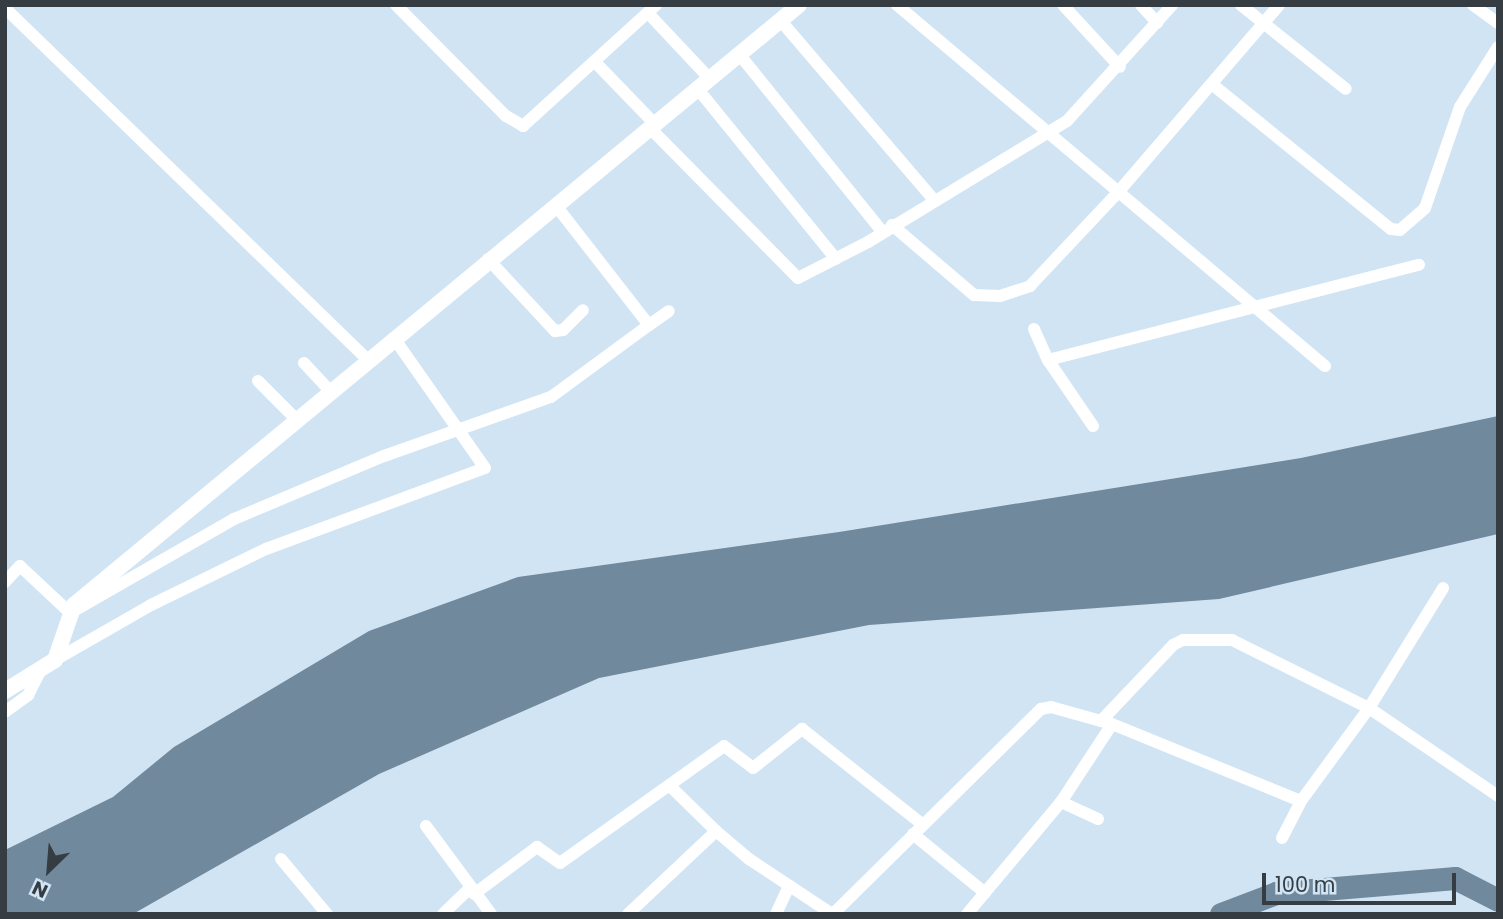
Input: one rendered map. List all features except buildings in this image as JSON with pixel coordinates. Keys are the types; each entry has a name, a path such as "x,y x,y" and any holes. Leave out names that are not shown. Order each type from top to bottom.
{"street":[{"path":"396,5 514,124 529,122 652,9 703,83 836,259"},
{"path":"5,712 28,695 61,640 68,618 488,259 557,206 799,5"},
{"path":"897,5 1120,190 1325,366"},
{"path":"1063,5 1120,67"},
{"path":"1141,5 1157,23"},
{"path":"595,62 798,278 836,259 1050,132 1120,67 1172,5"},
{"path":"1241,5 1346,89"},
{"path":"739,54 887,228 974,295 1000,296 1034,283 1213,85 1279,5"},
{"path":"1473,5 1498,23"},
{"path":"5,8 368,360"},
{"path":"781,21 935,201"},
{"path":"1213,85 1391,229 1400,230 1425,208 1461,107 1498,47"},
{"path":"557,206 649,325"},
{"path":"488,259 552,329 563,330 583,310"},
{"path":"1048,360 1419,265"},
{"path":"68,618 234,519 324,479 558,393 669,311"},
{"path":"1034,329 1048,360 1093,426"},
{"path":"5,691 151,604 266,549 485,468 394,338"},
{"path":"304,363 331,392"},
{"path":"258,381 297,420"},
{"path":"5,582 20,566 68,618"},
{"path":"1282,838 1301,801 1369,708 1443,588"},
{"path":"968,914 1061,802 1107,722 1164,650 1183,640 1232,640 1369,708 1498,796"},
{"path":"671,787 716,831 789,886 832,914 1041,709 1051,707 1107,722 1301,801"},
{"path":"443,914 471,891 537,847 560,863 727,745 747,766 758,766 802,729 918,829 985,893"},
{"path":"1061,802 1098,819"},
{"path":"426,826 471,891 491,914"},
{"path":"628,914 716,831"},
{"path":"281,859 327,914"},
{"path":"776,914 789,886"}],"water":[{"path":"1498,416 1498,534 1219,599 869,625 599,678 379,774 133,914 5,914 5,850 113,797 174,747 369,631 518,577 839,532 1301,458"}],"waterway":[{"path":"1221,914 1276,893 1455,878 1498,900"}]}
